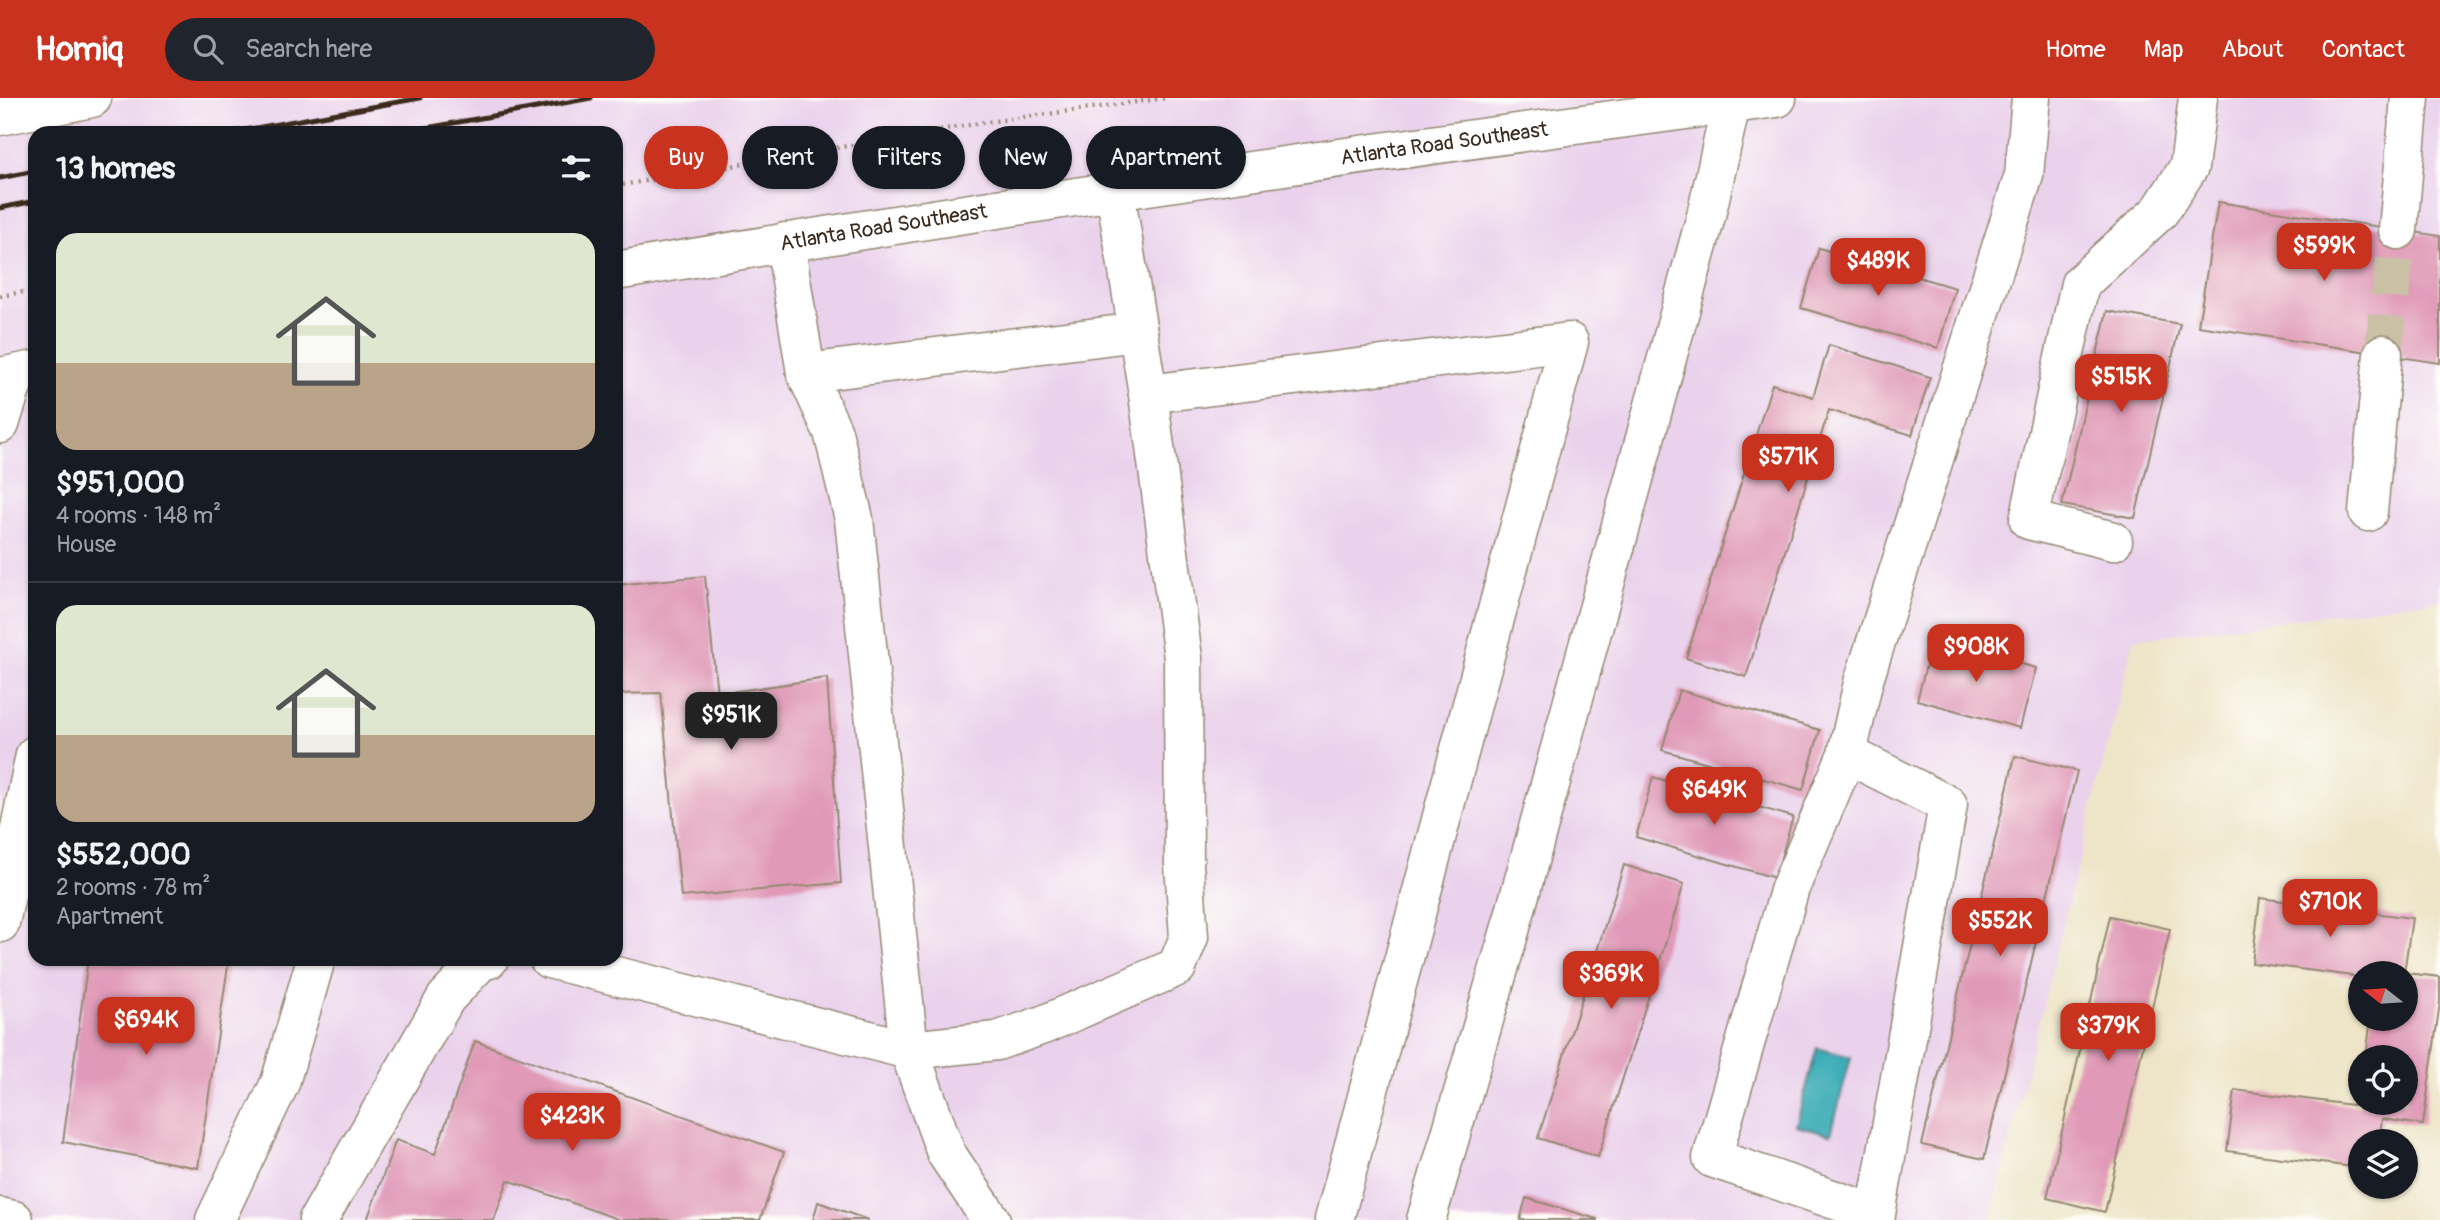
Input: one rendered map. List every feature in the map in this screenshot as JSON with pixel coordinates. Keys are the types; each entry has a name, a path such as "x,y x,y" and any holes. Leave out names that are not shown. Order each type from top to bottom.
{"main road":[{"path":"0,116 92,98"},
{"name":"Atlanta Road Southeast","path":"623,270 785,242 1371,152 1777,98"},
{"path":"1847,754 1948,804 1876,1214 1712,1157 1790,888 1847,754 1863,683 2024,175 2031,98"},
{"path":"2113,541 2029,520 2080,284 2160,211 2189,166 2198,98"},
{"path":"2398,230 2410,98"},
{"path":"1426,1220 1511,926 1703,229 1731,104"},
{"path":"578,966 909,1050 997,1041 1055,1020 1177,967 1189,937 1184,865 1183,658 1148,394 1115,191"},
{"path":"785,242 806,373 833,432 854,519 900,932 909,1050 946,1153 991,1220"},
{"path":"806,373 1138,331"},
{"path":"1148,394 1569,342 1334,1220"},
{"path":"2368,512 2383,354"},
{"path":"0,424 17,374"},
{"path":"2,901 28,786"},
{"path":"215,1220 280,1083 314,966"},
{"path":"318,1220 446,998 476,966"},
{"path":"0,1217 14,1220"}],"path":[{"path":"623,185 980,123 1166,98"},
{"path":"0,296 28,291"}],"shaded area":[{"path":"0,98 2440,98 2440,600 2134,639 1990,1220 0,1220"}],"water":[{"path":"1817,1048 1851,1057 1831,1134 1796,1125"}],"building":[{"path":"2218,202 2440,236 2440,363 2198,326"},
{"path":"1819,248 1955,288 1938,348 1801,308"},
{"path":"2107,311 2180,324 2135,518 2062,505"},
{"path":"1829,345 1930,377 1912,435 1829,410 1746,677 1686,658 1772,384 1813,397"},
{"path":"705,576 717,694 827,678 841,883 681,897 661,693 623,694 623,584"},
{"path":"1933,639 2036,668 2020,728 1917,700"},
{"path":"1679,690 1820,730 1803,790 1662,750"},
{"path":"2015,756 2077,771 1984,1159 1922,1145"},
{"path":"1653,777 1793,817 1775,878 1636,837"},
{"path":"1624,865 1684,884 1598,1157 1538,1138"},
{"path":"2260,898 2412,918 2406,961 2348,961 2348,975 2252,963"},
{"path":"2110,916 2170,929 2105,1212 2047,1198"},
{"path":"87,966 228,966 198,1168 63,1142"},
{"path":"2418,974 2440,977 2440,1002 2423,1125 2382,1119 2381,1129 2348,1129 2348,1166 2227,1151 2235,1090 2348,1104 2348,1115 2418,1115 2418,1045 2368,1045 2369,1031 2418,1031"},
{"path":"475,1041 784,1152 760,1220 620,1220 508,1180 494,1220 367,1220 396,1140 435,1154"},
{"path":"1526,1198 1597,1219 1597,1220 1520,1220"},
{"path":"818,1202 868,1220 813,1220"}],"tunnel":[{"path":"2383,354 2398,230"}],"railway":[{"path":"266,126 420,98"},
{"path":"437,126 591,98"},
{"path":"0,178 28,172"},
{"path":"0,208 28,202"}]}
